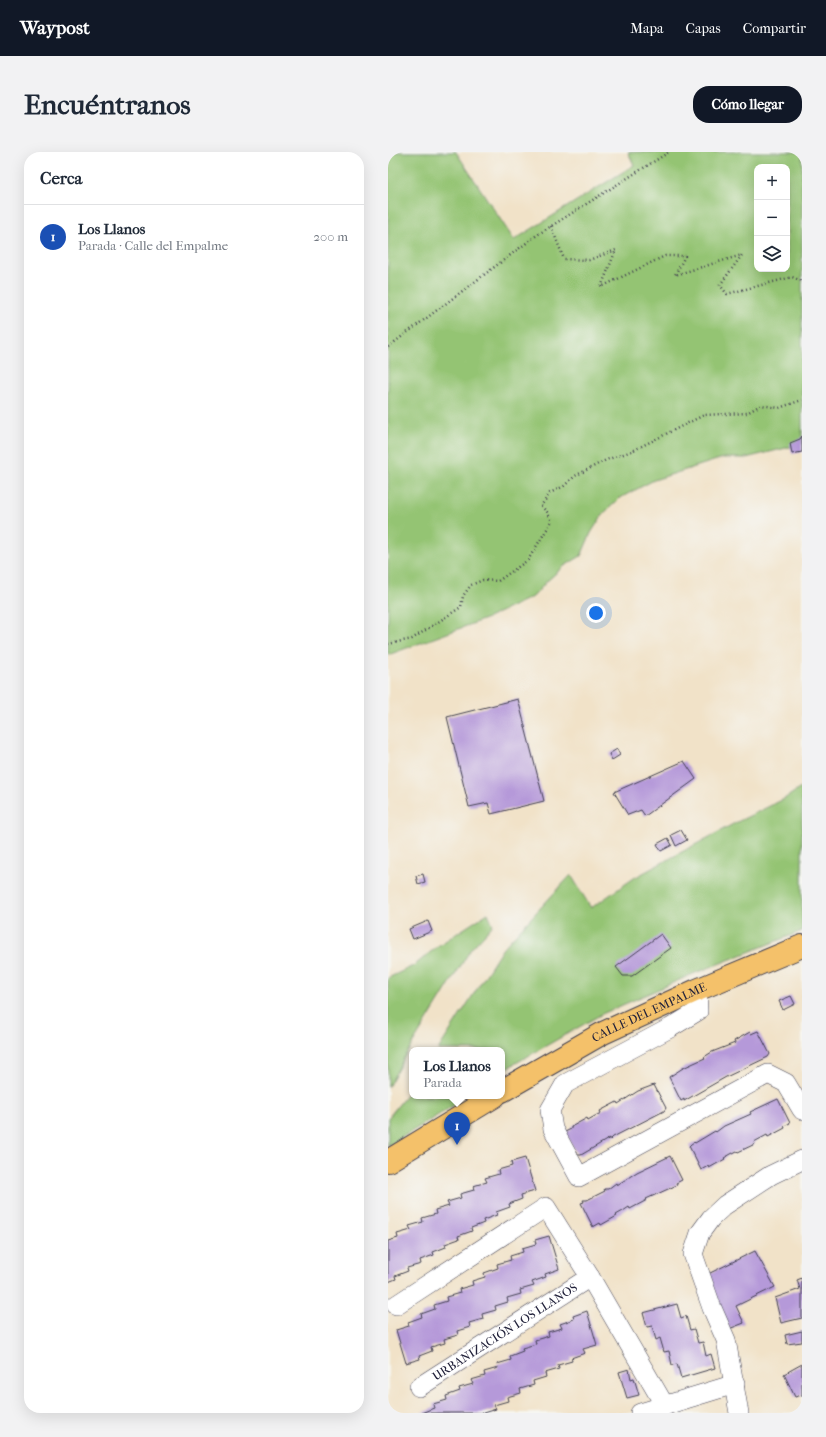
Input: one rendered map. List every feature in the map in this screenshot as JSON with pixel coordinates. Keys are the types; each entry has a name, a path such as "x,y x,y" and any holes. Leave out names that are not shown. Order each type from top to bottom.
{"main road":[{"name":"CALLE DEL EMPALME","path":"505,1090 603,1032 697,990 802,946"},
{"path":"388,1161 489,1099"}],"street":[{"path":"697,990 698,1011 670,1028 565,1084 550,1110 553,1129 579,1177 768,1074 786,1083 802,1110"},
{"path":"740,1413 726,1340 712,1308 693,1254 700,1233 711,1218 725,1205 771,1176 802,1160"},
{"name":"URBANIZACIÓN LOS LLANOS","path":"396,1304 546,1207 590,1277 665,1406"},
{"name":"URBANIZACIÓN LOS LLANOS","path":"419,1387 590,1277"},
{"path":"640,1413 735,1384"}],"path":[{"path":"388,347 551,226 669,152"},
{"path":"551,226 564,259 589,260 616,250 601,287 665,256 685,256 675,275 742,255 720,285 727,294 792,277 802,281"},
{"path":"388,644 412,639 461,607 463,596 471,585 483,580 498,581 528,560 552,521 547,512 541,506 550,493 564,486 576,476 606,460 632,451 704,414 747,414 761,405 780,408 802,400"}],"green space":[{"path":"388,152 456,152 514,240 634,165 628,152 802,152 802,444 746,458 723,458 654,480 620,498 603,514 591,533 581,556 563,567 547,581 534,596 488,618 388,655"},
{"path":"802,787 802,931 693,974 602,1014 505,1069 505,1047 440,1047 503,948 571,875 591,908 634,878 735,823 784,799"},
{"path":"488,913 493,925 471,949 411,1047 409,1047 409,1050 388,1087 388,978 415,965 439,945"},
{"path":"409,1092 409,1099 455,1099 456,1104 388,1146 388,1118"}],"building":[{"path":"802,436 802,452 792,454 790,443 800,439"},
{"path":"518,699 544,801 491,814 488,803 469,807 447,717"},
{"path":"617,749 620,755 612,760 609,754"},
{"path":"684,761 696,779 645,816 641,810 628,815 614,792"},
{"path":"681,830 687,840 676,846 671,835"},
{"path":"668,838 672,845 661,851 657,844"},
{"path":"423,874 425,882 418,884 416,876"},
{"path":"428,921 432,931 413,939 409,929"},
{"path":"661,934 671,948 632,976 623,976 616,967"},
{"path":"791,996 795,1004 783,1010 779,1001"},
{"path":"758,1031 770,1054 768,1057 726,1077 684,1101 684,1099 681,1101 669,1077 683,1068 705,1058 704,1057 712,1052 735,1043 734,1041 750,1032 751,1034"},
{"path":"654,1085 666,1108 664,1111 613,1137 610,1140 610,1138 581,1155 577,1155 565,1132 587,1118 588,1120 601,1113 600,1111 617,1102 618,1104 638,1091"},
{"path":"778,1099 790,1123 784,1126 785,1128 768,1137 767,1135 754,1142 755,1144 731,1154 709,1168 708,1166 701,1170 689,1146 691,1144 715,1131 716,1132 724,1126 751,1114 750,1112"},
{"path":"670,1156 682,1180 676,1183 677,1185 646,1199 647,1200 630,1209 629,1207 601,1225 600,1223 593,1227 581,1203 584,1202 583,1200 587,1200 605,1191 604,1189 608,1189 616,1183 617,1185 637,1172"},
{"path":"525,1158 535,1191 521,1195 522,1199 509,1204 510,1207 496,1212 497,1215 483,1220 484,1223 471,1228 472,1231 458,1236 459,1239 445,1244 446,1247 433,1252 434,1255 420,1260 421,1264 407,1268 408,1271 395,1276 396,1279 388,1282 388,1241 398,1238 397,1234 411,1230 409,1226 423,1222 422,1218 436,1214 435,1210 449,1206 447,1202 461,1198 460,1194 474,1190 473,1186 487,1182 485,1178 499,1174 498,1170 512,1166 511,1162"},
{"path":"549,1236 559,1269 545,1274 546,1277 532,1282 534,1286 520,1290 521,1294 507,1298 508,1302 495,1306 496,1310 482,1314 483,1319 469,1323 470,1327 457,1331 458,1335 444,1339 445,1343 431,1347 432,1351 419,1356 420,1359 406,1363 396,1330 409,1326 408,1322 422,1317 421,1314 435,1309 434,1305 447,1301 446,1297 460,1293 459,1289 473,1285 472,1281 485,1277 484,1273 498,1268 497,1264 511,1260 510,1256 523,1252 522,1248 536,1244 535,1240"},
{"path":"755,1251 775,1287 736,1306 744,1323 729,1329 708,1274"},
{"path":"802,1278 802,1318 781,1323 775,1298 800,1289 797,1280"},
{"path":"677,1304 681,1318 686,1316 690,1330 694,1329 698,1343 703,1342 706,1356 711,1354 715,1368 681,1378 677,1364 672,1365 669,1351 664,1352 660,1338 656,1340 652,1326 647,1327 643,1313"},
{"path":"587,1311 597,1345 583,1349 585,1353 571,1358 572,1361 558,1365 559,1369 545,1373 546,1377 533,1381 534,1385 520,1389 521,1393 507,1397 508,1401 494,1405 496,1409 483,1413 421,1413 434,1408 433,1404 447,1400 446,1396 460,1391 459,1388 473,1384 471,1380 485,1376 484,1372 498,1368 497,1364 511,1360 510,1356 523,1351 522,1348 536,1344 535,1340 549,1336 548,1332 562,1328 560,1324 574,1319 573,1316"},
{"path":"802,1331 802,1342 787,1344 785,1335"},
{"path":"802,1364 802,1395 795,1397 784,1374"},
{"path":"629,1369 631,1379 634,1378 639,1395 627,1398 619,1372"}],"place":[{"name":"Los Llanos","path":"457,1145"}]}
